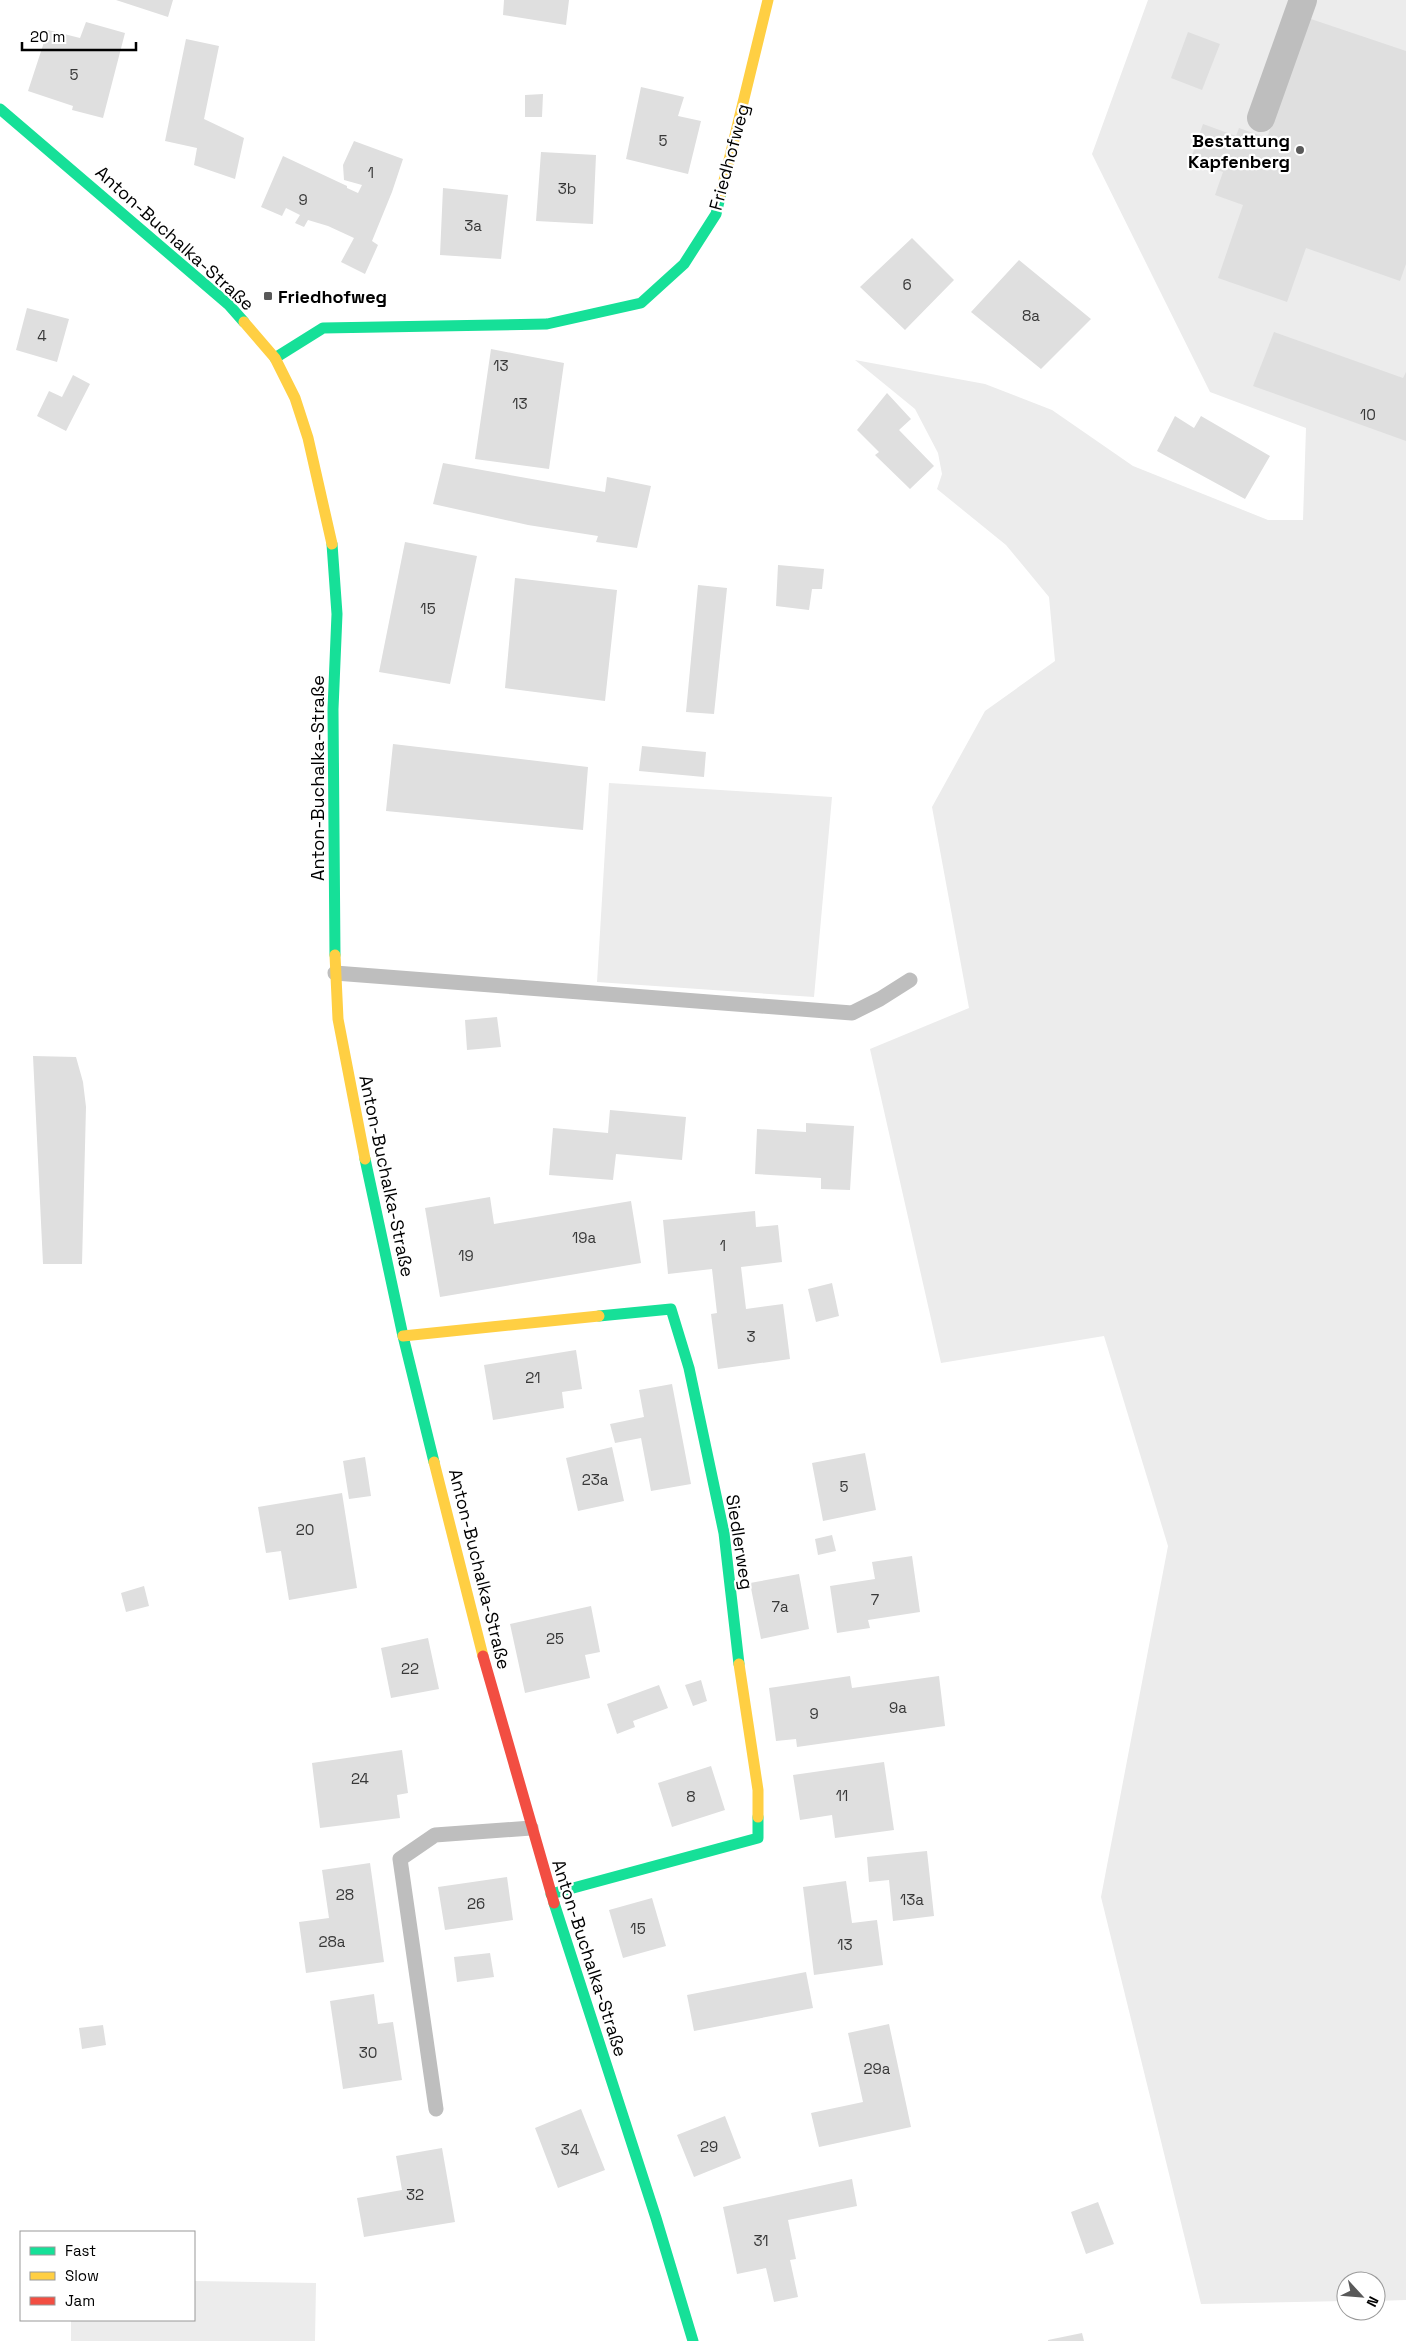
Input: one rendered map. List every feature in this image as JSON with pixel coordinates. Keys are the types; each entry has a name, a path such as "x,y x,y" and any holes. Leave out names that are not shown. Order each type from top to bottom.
{"street":[{"name":"Friedhofweg","path":"275,358 323,328 547,324 641,303 684,264 716,214 768,0"},
{"path":"1261,118 1303,0"},
{"name":"Anton-Buchalka-Straße","path":"0,109 229,305 275,358 295,398 308,438 331,533 337,614 333,709 335,973 338,1019 370,1188 403,1336 482,1653 531,1828 550,1894 656,2218 694,2341"},
{"name":"Siedlerweg","path":"403,1336 672,1309 689,1368 724,1533 739,1665 758,1790 758,1838 550,1894"}],"lane":[{"path":"335,973 852,1013 880,999 910,980"},
{"path":"436,2109 400,1859 435,1835 531,1828"}],"shaded area":[{"path":"1148,0 1406,0 1406,2300 1386,2301 1386,2271 1336,2271 1336,2301 1201,2304 1101,1897 1168,1546 1104,1336 941,1363 870,1049 969,1008 932,807 985,711 1055,661 1049,597 1006,545 937,489 942,474 938,453 915,409 855,360 985,384 1052,410 1133,466 1268,520 1303,520 1306,428 1210,392 1092,154"},
{"path":"609,783 832,797 814,997 597,982"},
{"path":"195,2281 316,2283 315,2341 71,2341 71,2321 195,2321"}],"building":[{"path":"116,0 173,0 168,17"},
{"path":"504,0 569,0 566,25 503,15"},
{"name":"Bestattung Kapfenberg","path":"1308,18 1406,51 1406,264 1400,281 1306,248 1287,302 1218,278 1243,205 1215,195 1223,172 1190,161 1203,124 1236,136 1239,128 1267,138"},
{"path":"86,22 125,33 103,118 72,110 73,106 28,91 48,30 80,38"},
{"path":"1188,32 1220,44 1202,90 1171,78"},
{"path":"186,39 219,46 204,119 244,138 235,179 194,165 197,148 165,141"},
{"path":"641,87 684,97 678,116 701,121 688,174 626,159"},
{"path":"543,94 542,117 525,117 525,95"},
{"path":"354,141 403,159 372,241 378,245 365,274 341,262 354,238 328,226 308,220 304,227 295,223 300,215 286,208 282,216 261,207 283,156 358,193 362,185 344,180 343,165"},
{"path":"541,152 596,155 593,224 536,221"},
{"path":"443,188 508,195 501,259 440,255"},
{"path":"912,238 954,280 905,330 860,287"},
{"path":"1019,260 1091,319 1041,369 971,312"},
{"path":"27,308 69,319 57,362 16,350"},
{"path":"1274,332 1403,378 1406,372 1406,441 1253,386"},
{"path":"491,349 564,363 549,469 475,459"},
{"path":"73,375 90,384 66,431 37,416 49,391 62,397"},
{"path":"887,393 911,419 899,430 934,466 910,489 875,455 879,452 857,430"},
{"path":"1175,416 1194,428 1201,416 1270,456 1245,499 1157,451"},
{"path":"443,463 605,492 607,477 651,486 637,548 596,542 598,536 528,525 433,504"},
{"path":"405,542 477,556 450,684 379,672"},
{"path":"778,565 824,569 822,589 812,589 809,610 776,606"},
{"path":"515,578 617,590 605,701 505,688"},
{"path":"698,585 727,588 714,714 686,712"},
{"path":"393,744 588,767 583,830 386,811"},
{"path":"642,746 706,752 704,777 639,771"},
{"path":"497,1017 501,1047 467,1050 465,1020"},
{"path":"33,1056 76,1057 83,1082 86,1107 82,1264 43,1264"},
{"path":"610,1110 686,1117 682,1160 616,1154 613,1180 549,1175 553,1128 608,1133"},
{"path":"806,1123 854,1126 850,1190 821,1189 821,1178 755,1174 757,1129 806,1132"},
{"path":"490,1197 494,1224 631,1201 641,1263 440,1297 425,1208"},
{"path":"755,1211 756,1227 778,1225 782,1262 741,1267 746,1309 783,1304 790,1359 718,1369 711,1314 717,1313 712,1269 668,1274 663,1220"},
{"path":"832,1283 839,1316 816,1322 808,1289"},
{"path":"576,1350 582,1389 562,1392 564,1408 493,1420 484,1365"},
{"path":"672,1384 691,1484 651,1491 641,1438 615,1443 610,1424 644,1417 639,1390"},
{"path":"612,1447 624,1501 578,1511 566,1458"},
{"path":"865,1453 876,1510 823,1521 812,1463"},
{"path":"365,1457 371,1496 349,1499 343,1461"},
{"path":"342,1493 357,1588 289,1600 281,1551 266,1553 258,1507"},
{"path":"832,1535 836,1551 818,1555 815,1539"},
{"path":"912,1556 920,1612 868,1620 870,1628 837,1633 830,1586 875,1579 872,1562"},
{"path":"799,1574 809,1629 761,1639 750,1583"},
{"path":"144,1586 149,1606 126,1612 121,1593"},
{"path":"591,1606 600,1652 585,1655 590,1678 525,1693 510,1624"},
{"path":"428,1638 439,1689 391,1698 381,1648"},
{"path":"850,1676 852,1688 939,1676 945,1726 797,1747 796,1739 776,1741 769,1688"},
{"path":"701,1680 707,1701 693,1706 685,1685"},
{"path":"659,1685 668,1708 633,1721 635,1727 617,1734 607,1704"},
{"path":"402,1750 408,1793 397,1795 400,1818 320,1828 312,1763"},
{"path":"884,1762 894,1830 835,1838 832,1815 800,1820 793,1775"},
{"path":"711,1766 725,1810 672,1827 658,1783"},
{"path":"927,1851 934,1916 893,1921 889,1880 869,1882 867,1857"},
{"path":"370,1863 384,1962 306,1973 299,1922 329,1918 322,1870"},
{"path":"507,1877 513,1920 445,1930 438,1887"},
{"path":"846,1881 852,1923 877,1920 883,1965 814,1975 803,1887"},
{"path":"652,1898 666,1946 623,1958 609,1910"},
{"path":"490,1953 494,1977 457,1982 454,1957"},
{"path":"806,1972 813,2008 694,2031 687,1995"},
{"path":"374,1994 378,2024 393,2022 402,2080 343,2089 330,2001"},
{"path":"889,2024 911,2127 819,2147 811,2113 863,2102 848,2033"},
{"path":"103,2025 106,2045 82,2049 79,2028"},
{"path":"581,2109 605,2170 558,2188 535,2128"},
{"path":"725,2116 741,2158 694,2177 677,2135"},
{"path":"442,2148 455,2222 364,2237 357,2198 402,2190 396,2156"},
{"path":"852,2179 857,2206 788,2220 796,2259 790,2260 798,2297 774,2302 766,2268 737,2274 723,2207"},
{"path":"1098,2202 1114,2244 1086,2254 1071,2212"},
{"path":"1082,2333 1084,2341 1048,2341 1048,2340"}],"traffic: fast":[{"path":"0,109 229,305 244,322"},
{"path":"275,358 323,328 547,324 641,303 684,264 716,214 721,193"},
{"path":"332,544 337,614 333,709 335,955"},
{"path":"365,1159 403,1336 434,1462"},
{"path":"599,1316 671,1309 689,1368 724,1533 739,1664"},
{"path":"551,1894 758,1838 758,1817"},
{"path":"554,1903 656,2218 693,2341"}],"traffic: slow":[{"path":"721,193 768,0"},
{"path":"244,322 275,358 295,398 308,438 332,544"},
{"path":"335,955 338,1019 365,1159"},
{"path":"403,1336 599,1316"},
{"path":"434,1462 483,1656"},
{"path":"739,1664 758,1790 758,1817"}],"traffic: jam":[{"path":"483,1656 554,1903"}],"place":[{"name":"Bestattung Kapfenberg","path":"1300,150"},
{"name":"Friedhofweg","path":"268,296"}]}
